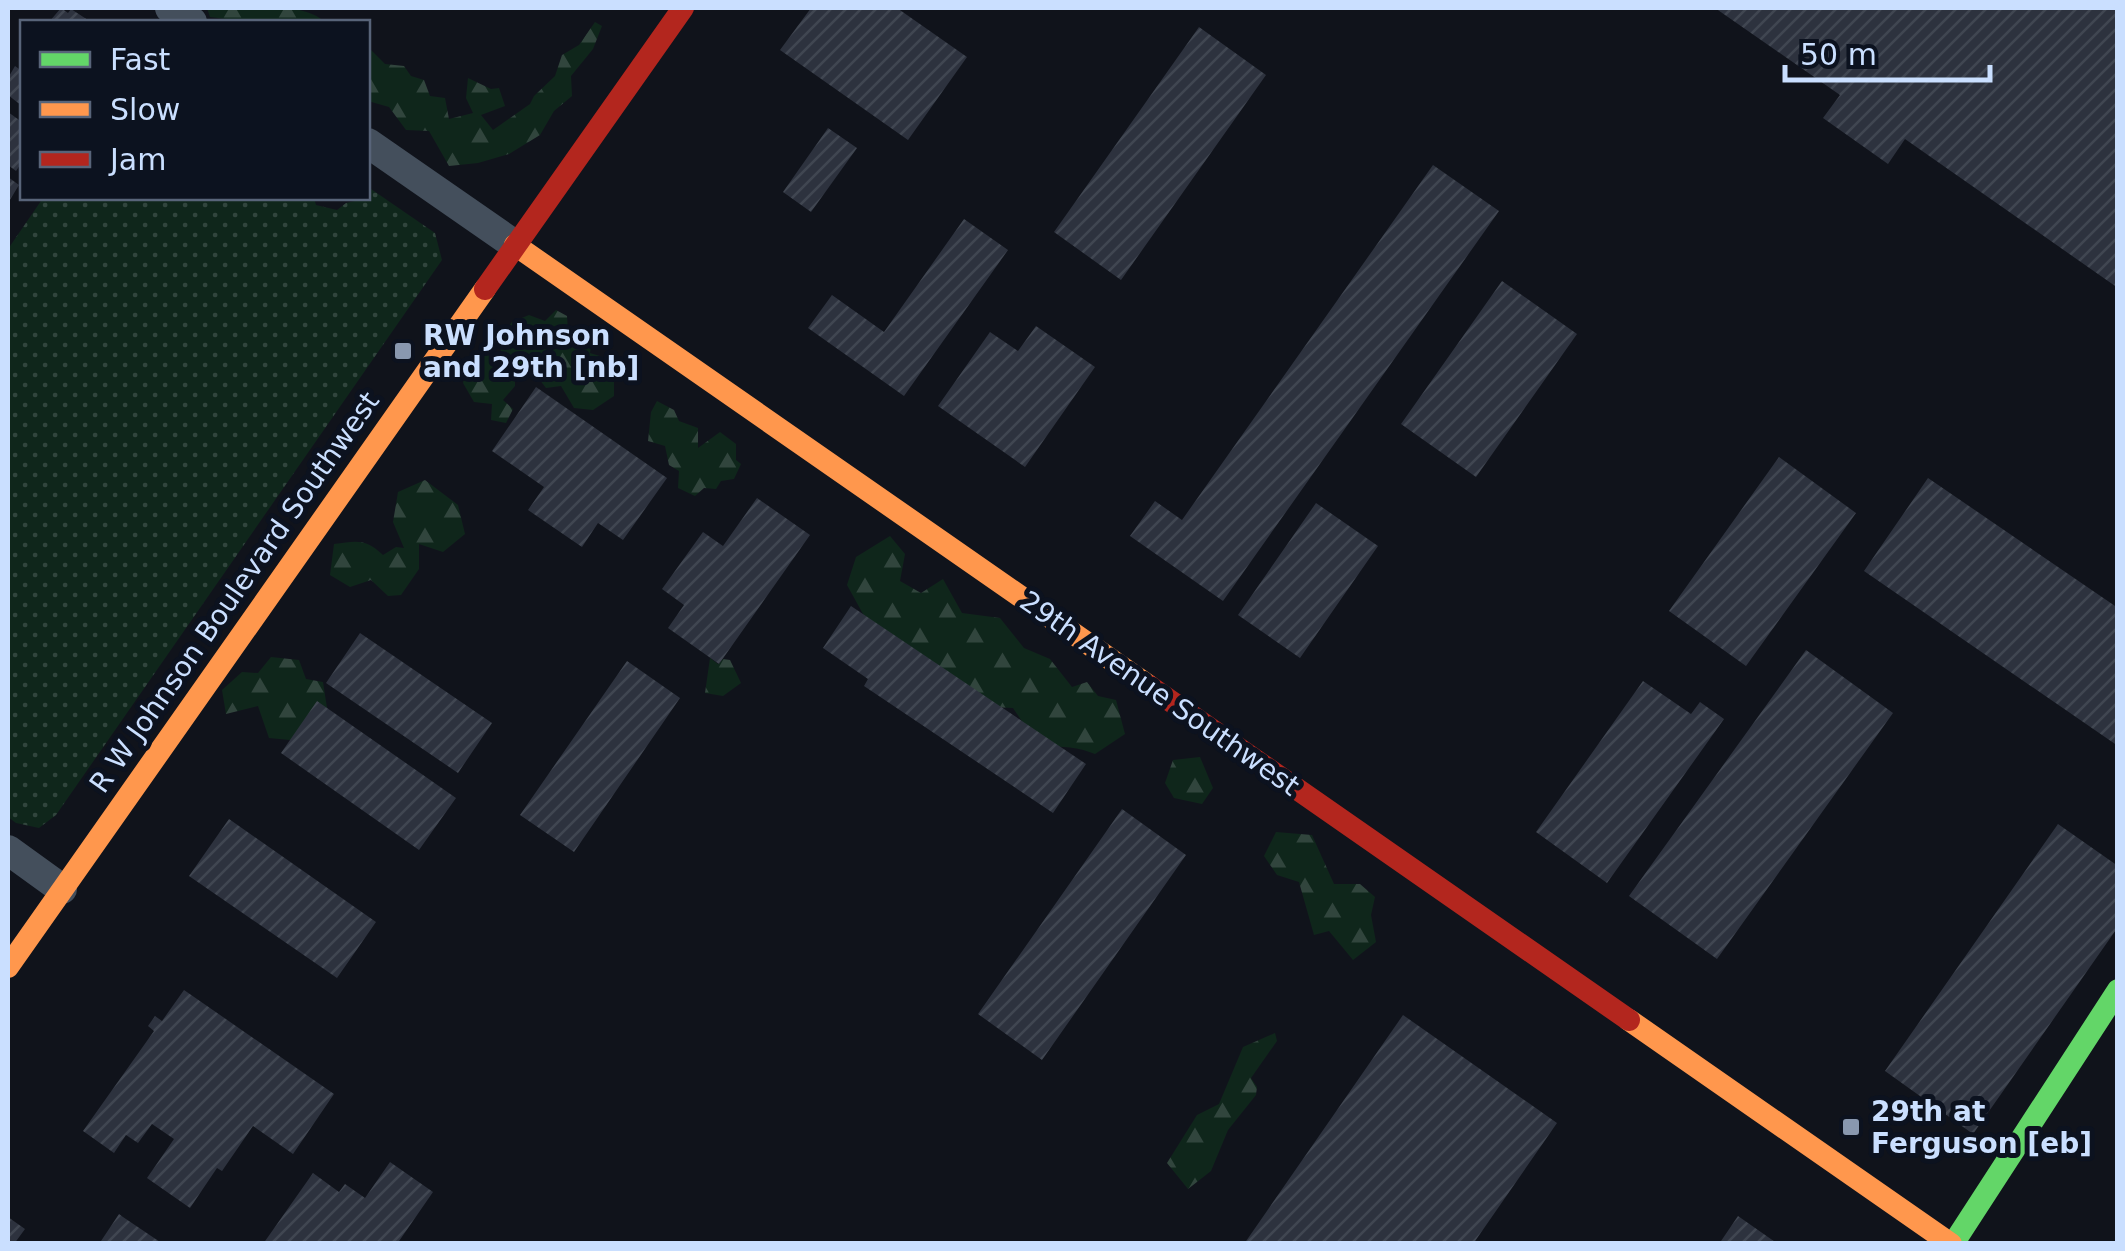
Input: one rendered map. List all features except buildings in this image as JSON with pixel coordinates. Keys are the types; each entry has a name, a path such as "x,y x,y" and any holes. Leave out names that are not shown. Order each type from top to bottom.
{"street":[{"name":"R W Johnson Boulevard Southwest","path":"8,967 683,8"},
{"name":"29th Avenue Southwest","path":"370,145 1952,1244"},
{"path":"8,850 62,888"},
{"path":"1952,1244 2118,990"}],"green space":[{"path":"252,6 301,10 322,20 234,20 210,17 207,8"},
{"path":"595,22 602,26 593,49 571,76 572,96 554,111 540,135 509,154 478,163 449,166 429,131 406,130 389,107 370,102 370,49 385,64 404,66 411,76 424,80 430,96 445,98 449,119 473,113 466,98 468,78 491,89 499,88 505,106 481,115 493,130 530,104 555,76 562,55 579,45"},
{"path":"370,190 435,233 442,260 56,815 39,828 16,823 8,817 8,249 42,200 315,200 316,205 337,210 346,203 370,200"},
{"path":"556,310 567,316 568,331 564,336 572,342 581,336 591,346 590,353 603,357 614,376 614,396 593,410 574,408 561,386 546,388 536,375 515,369 515,386 503,400 513,409 506,423 491,420 492,404 474,402 463,383 470,359 484,350 501,355 500,337 512,322 529,315 545,321"},
{"path":"657,401 674,410 679,421 698,428 698,448 720,432 736,444 736,460 741,464 734,479 721,481 716,489 704,488 695,496 678,488 679,471 669,465 665,446 648,441 651,412"},
{"path":"425,480 458,505 465,534 443,552 419,544 419,569 401,595 388,596 371,580 350,587 330,575 334,544 360,542 383,555 396,547 404,548 393,522 398,492"},
{"path":"890,536 905,554 900,581 921,593 943,579 962,613 1000,618 1024,648 1050,659 1072,687 1087,682 1098,696 1116,700 1125,734 1095,754 1038,745 1013,708 972,706 928,679 897,637 868,623 847,585 856,557"},
{"path":"271,657 299,660 306,679 323,682 327,708 305,737 269,738 258,706 226,714 222,690 242,672 258,673"},
{"path":"710,658 718,664 723,659 730,660 741,683 723,696 705,693"},
{"path":"1200,757 1213,788 1202,804 1174,798 1165,783 1173,760"},
{"path":"1276,832 1312,835 1334,884 1360,884 1375,897 1371,915 1376,942 1353,960 1329,931 1314,935 1299,882 1277,875 1264,856"},
{"path":"1275,1033 1277,1041 1251,1078 1257,1087 1256,1095 1228,1130 1211,1171 1188,1189 1167,1163 1197,1115 1219,1104 1243,1047"}],"traffic: fast":[{"path":"1953,1244 2118,990"}],"traffic: slow":[{"path":"515,245 1149,686"},
{"path":"8,967 485,289"},
{"path":"1629,1020 1951,1244"}],"traffic: jam":[{"path":"485,289 683,8"},
{"path":"1149,686 1629,1020"}],"place":[{"name":"RW Johnson and 29th [nb]","path":"403,351"},
{"name":"29th at Ferguson [eb]","path":"1851,1127"}]}
